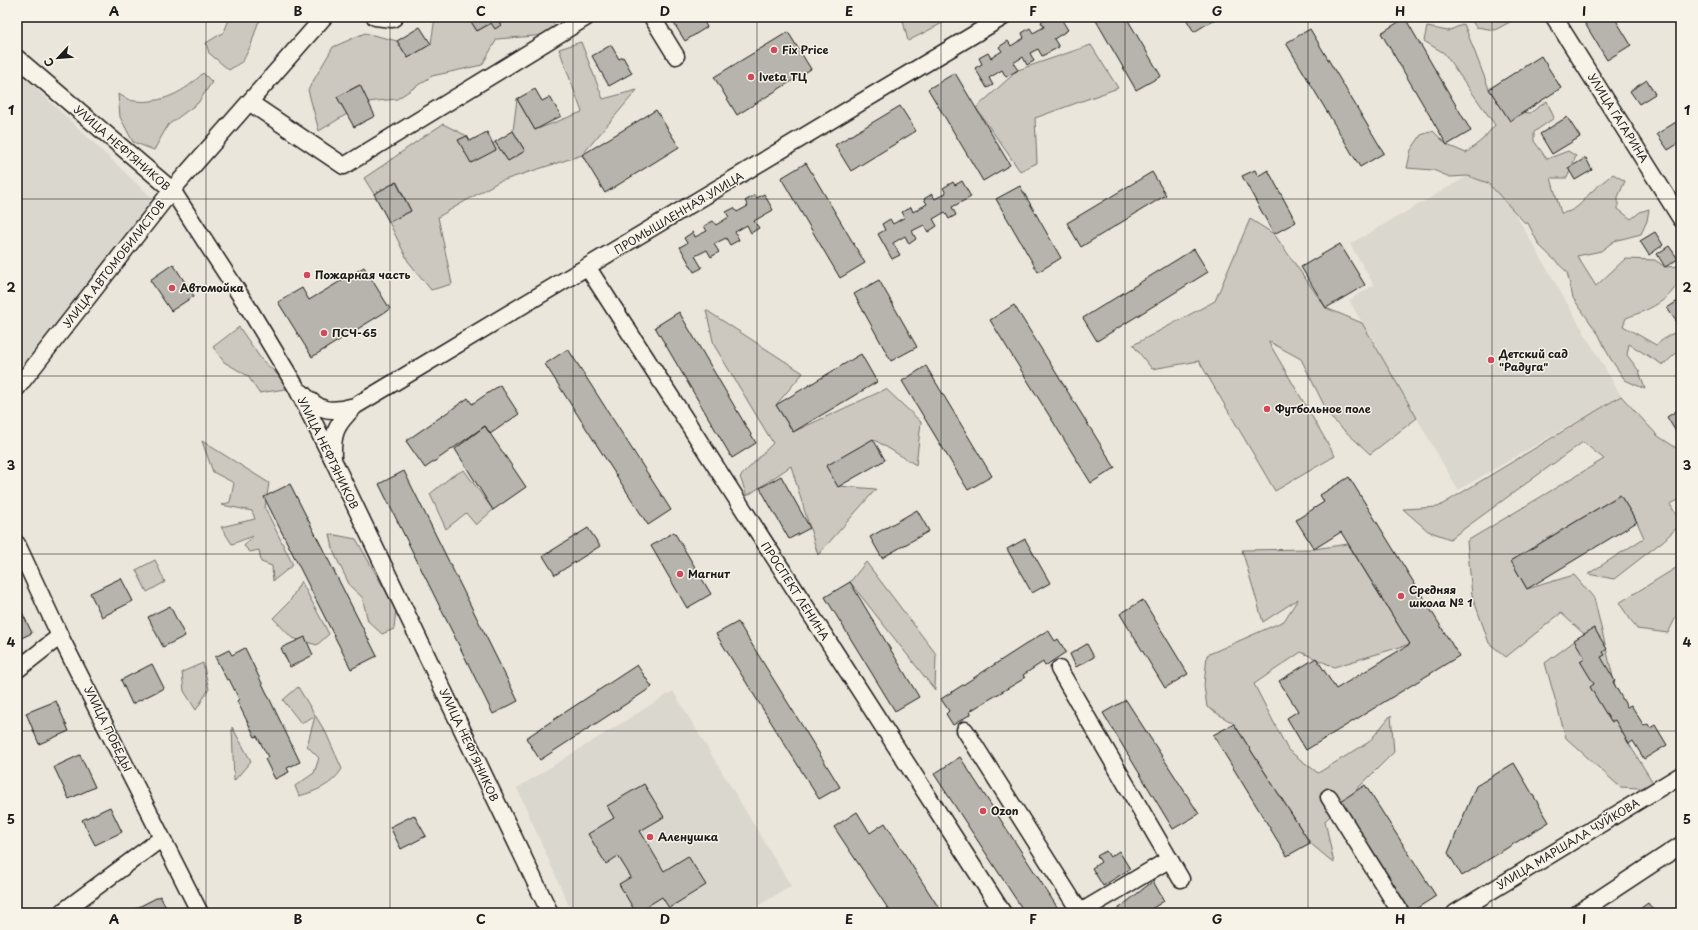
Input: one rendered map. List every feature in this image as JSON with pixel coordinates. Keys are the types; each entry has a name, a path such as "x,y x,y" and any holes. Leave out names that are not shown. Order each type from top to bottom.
{"street":[{"name":"УЛИЦА АВТОМОБИЛИСТОВ","path":"17,388 172,190 324,17"},
{"path":"376,17 392,19 395,17"},
{"path":"249,102 344,166 587,17"},
{"path":"652,17 676,56"},
{"name":"ПРОМЫШЛЕННАЯ УЛИЦА","path":"296,387 312,403 325,410 335,412 355,406 588,268 1003,17"},
{"name":"УЛИЦА ГАГАРИНА","path":"1554,17 1681,219"},
{"name":"УЛИЦА НЕФТЯНИКОВ","path":"17,58 172,190 251,312 296,387 334,462 550,913"},
{"name":"ПРОСПЕКТ ЛЕНИНА","path":"588,268 1003,913"},
{"name":"ПРОМЫШЛЕННАЯ УЛИЦА","path":"334,462 333,444 335,429 340,421 355,406"},
{"name":"УЛИЦА ПОБЕДЫ","path":"17,544 60,636 200,913"},
{"path":"17,670 60,636"},
{"path":"1059,669 1181,879"},
{"path":"965,730 1080,913 1170,859"},
{"name":"УЛИЦА МАРШАЛА ЧУЙКОВА","path":"1455,913 1681,775"},
{"path":"1329,797 1401,913"},
{"path":"61,913 162,838"},
{"path":"1578,913 1681,845"}],"shaded area":[{"path":"230,17 265,17 258,23 251,45 243,61 229,70 209,53 206,43 224,32"},
{"path":"435,17 468,17 477,31 504,19 520,17 550,17 559,34 497,39 482,65 432,76 397,99 367,102 359,85 337,97 347,114 319,131 308,90 333,47 365,33 397,41 408,58 431,44"},
{"path":"902,17 954,17 908,41"},
{"path":"1469,17 1519,17 1495,30 1476,27"},
{"path":"1464,24 1489,89 1511,111 1530,113 1547,101 1554,118 1534,132 1534,141 1547,159 1568,151 1576,156 1567,178 1551,178 1561,213 1575,209 1591,192 1613,174 1625,181 1618,197 1618,209 1631,219 1640,212 1649,209 1647,221 1641,234 1614,241 1601,251 1577,256 1596,286 1625,259 1655,260 1665,267 1681,266 1680,277 1670,294 1654,306 1626,318 1623,326 1656,345 1669,335 1681,331 1681,349 1663,365 1629,344 1627,355 1639,371 1645,389 1625,380 1610,358 1599,335 1573,298 1567,272 1539,245 1528,223 1525,223 1488,183 1468,176 1450,177 1433,170 1407,168 1411,150 1421,135 1433,131 1447,145 1466,153 1483,139 1495,125 1444,53 1424,41 1427,27 1448,31"},
{"path":"581,42 603,99 637,90 582,155 498,182 438,217 452,284 431,290 408,261 389,222 411,211 397,182 374,194 364,178 443,124 467,136 471,163 495,142 508,161 525,151 513,131 517,99 535,130 582,112 559,49"},
{"path":"1091,45 1118,88 1035,118 1037,163 1020,171 976,108 1018,70"},
{"path":"17,72 21,74 153,199 17,373"},
{"path":"203,73 212,82 198,103 168,125 154,150 133,142 120,117 118,94 133,101 154,101 180,91"},
{"name":"Детский сад \"Радуга\"","path":"1487,165 1621,396 1458,490 1349,300 1374,285 1350,244"},
{"path":"1250,219 1274,234 1326,308 1362,323 1417,418 1370,454 1330,417 1301,359 1268,341 1335,456 1275,491 1199,361 1152,369 1133,345 1215,301"},
{"path":"706,310 803,373 776,405 793,432 886,389 921,422 916,465 873,439 838,486 876,489 818,555 791,466 747,496 740,477 773,443 714,345"},
{"path":"239,327 261,359 292,388 259,393 248,376 224,362 213,347"},
{"path":"1621,396 1658,436 1681,451 1681,499 1670,504 1681,524 1663,541 1614,579 1588,574 1644,538 1637,522 1620,495 1511,561 1527,589 1574,575 1594,598 1629,744 1657,789 1620,787 1566,738 1545,663 1584,634 1561,613 1506,657 1489,643 1472,595 1467,541 1604,459 1583,442 1450,539 1428,531 1403,509 1438,507"},
{"path":"202,441 269,483 265,508 293,565 273,581 272,566 261,562 259,550 250,552 244,546 253,536 232,544 221,527 255,519 252,511 222,505 230,502 234,483 213,472"},
{"path":"464,470 493,510 476,525 466,513 446,529 430,494 452,476"},
{"path":"330,534 356,539 396,609 394,629 382,634 368,621 362,597 350,586 334,553"},
{"path":"1348,544 1410,644 1334,667 1301,652 1254,684 1288,750 1318,773 1369,742 1391,715 1394,752 1325,821 1334,863 1310,843 1234,724 1207,707 1204,686 1207,655 1284,621 1298,599 1263,622 1242,550 1314,549"},
{"path":"155,560 165,582 147,592 136,570"},
{"path":"866,562 936,654 935,690 850,582"},
{"path":"1679,566 1681,607 1668,633 1637,629 1619,603"},
{"path":"301,581 329,634 317,645 292,638 273,618 290,601"},
{"path":"203,663 209,689 196,710 184,691 182,672"},
{"path":"298,687 326,733 342,769 334,779 324,787 299,796 295,786 314,773 319,758 307,746 315,716 301,723 283,700"},
{"name":"Аленушка","path":"673,691 791,886 746,913 572,913 517,788"},
{"path":"232,727 251,761 234,781"}],"building":[{"path":"468,17 496,17 501,25 495,29 491,23 477,31"},
{"path":"670,17 701,17 707,27 685,41"},
{"path":"1049,17 1052,19 1060,17 1068,30 1054,39 1059,47 1042,56 1038,49 1030,53 1034,61 1027,65 1023,57 1013,63 1018,70 1006,77 1002,70 989,78 993,85 987,88 975,68 982,64 979,58 988,53 991,58 1002,51 999,47 1008,41 1011,46 1024,38 1022,33 1030,28 1033,33 1044,27 1041,22"},
{"path":"1094,17 1126,17 1161,76 1136,90"},
{"path":"1185,17 1218,17 1194,32"},
{"path":"1581,17 1614,17 1631,45 1607,60"},
{"path":"1405,18 1471,131 1447,145 1381,33"},
{"path":"420,27 431,44 408,58 397,41"},
{"path":"1310,29 1384,153 1360,167 1286,43"},
{"path":"788,32 811,69 737,115 714,77"},
{"path":"611,45 619,59 623,57 632,73 609,86 592,56"},
{"path":"1541,56 1561,88 1510,121 1489,89"},
{"path":"955,73 1010,165 983,181 928,89"},
{"path":"1647,80 1655,94 1639,104 1630,91"},
{"path":"360,85 375,116 354,127 337,97"},
{"path":"535,89 542,101 550,97 561,116 535,130 517,99"},
{"path":"900,106 916,131 851,171 835,145"},
{"path":"656,110 679,147 605,193 582,155"},
{"path":"1567,117 1580,137 1552,154 1540,134"},
{"path":"1676,122 1681,129 1681,142 1668,150 1657,134"},
{"path":"513,131 525,151 508,161 495,142"},
{"path":"487,132 496,150 471,163 458,140 467,136 470,141"},
{"path":"1586,158 1592,170 1575,180 1568,168"},
{"path":"806,163 865,263 840,278 781,178"},
{"path":"1255,170 1258,176 1268,170 1296,222 1274,234 1242,176"},
{"path":"1152,172 1166,195 1081,247 1067,223"},
{"path":"962,181 971,197 952,207 956,215 949,219 945,212 933,219 937,226 928,232 924,225 912,231 916,239 909,244 905,236 893,243 900,255 892,259 878,234 885,230 882,224 890,219 893,224 905,217 902,212 911,207 913,212 927,204 924,199 932,194 935,199 946,193 943,188 953,182 955,185"},
{"path":"396,182 411,211 389,222 374,194"},
{"path":"1020,186 1061,258 1038,272 996,199"},
{"path":"764,194 773,210 754,221 759,228 751,233 747,225 735,232 739,240 730,245 726,238 714,244 719,252 711,257 707,250 695,256 702,268 694,272 680,247 687,243 684,238 693,232 695,237 707,231 704,226 713,221 716,225 729,217 726,212 734,208 737,212 748,206 745,201 755,195 757,198"},
{"path":"1655,232 1663,245 1649,255 1640,241"},
{"path":"1340,244 1365,285 1326,308 1301,267"},
{"path":"1669,246 1678,259 1665,267 1657,254"},
{"path":"1194,249 1208,272 1097,341 1083,318"},
{"name":"Автомойка","path":"173,264 194,296 171,311 150,280"},
{"name":"ПСЧ-65","path":"364,267 390,309 312,357 278,302 302,288 309,300"},
{"path":"879,280 917,347 891,361 854,294"},
{"path":"1681,299 1681,318 1676,321 1667,308"},
{"path":"1014,305 1115,468 1091,483 990,320"},
{"path":"679,312 756,443 732,458 655,327"},
{"path":"568,349 671,510 648,525 545,364"},
{"path":"861,354 877,382 793,432 776,405"},
{"path":"926,366 992,476 968,490 902,381"},
{"path":"500,385 519,414 490,434 485,426 425,468 406,441 468,398 472,404"},
{"path":"1681,408 1681,440 1667,417"},
{"path":"485,426 526,487 493,510 455,449"},
{"path":"873,439 885,460 838,487 826,466"},
{"path":"404,471 518,701 493,714 379,484"},
{"path":"781,476 810,528 789,539 760,488"},
{"name":"Средняя школа № 1","path":"1349,477 1459,656 1306,750 1287,718 1298,711 1279,681 1316,658 1336,689 1410,644 1341,532 1314,549 1296,520 1324,502 1320,495"},
{"path":"290,484 377,656 351,669 264,497"},
{"path":"1620,495 1637,522 1527,589 1511,561"},
{"path":"917,510 929,531 882,558 870,537"},
{"path":"588,528 600,546 555,575 543,556"},
{"path":"674,532 711,594 687,608 651,546"},
{"path":"1025,539 1050,583 1032,593 1007,549"},
{"path":"121,578 133,601 102,617 90,593"},
{"path":"850,582 919,697 895,711 825,597"},
{"path":"1143,600 1188,674 1165,688 1120,614"},
{"path":"18,604 32,633 17,640 17,605"},
{"path":"170,606 185,636 163,647 148,617"},
{"path":"738,622 840,787 819,799 716,634"},
{"path":"1594,628 1607,649 1603,652 1605,655 1601,657 1615,681 1613,682 1627,707 1631,705 1644,726 1648,724 1650,728 1655,725 1667,745 1644,759 1633,741 1629,744 1615,720 1611,722 1590,687 1594,684 1580,661 1585,658 1574,640"},
{"path":"1048,630 1055,641 1058,639 1066,652 1045,666 1043,662 1023,675 1025,678 970,711 971,714 953,725 946,714 949,711 941,699"},
{"path":"305,637 313,655 290,667 281,648"},
{"path":"1087,644 1094,657 1076,667 1070,654"},
{"path":"245,648 300,762 287,768 289,772 275,779 265,759 268,757 257,736 255,737 237,701 239,699 229,679 227,680 215,657 229,650 232,655"},
{"path":"152,664 164,688 132,704 121,680"},
{"path":"637,665 652,687 540,760 526,738"},
{"path":"1126,700 1199,814 1173,829 1103,713"},
{"path":"56,701 69,731 39,744 26,713"},
{"path":"1234,724 1310,843 1287,856 1213,735"},
{"path":"80,755 95,787 69,799 54,767"},
{"path":"960,757 1061,913 1025,913 934,774"},
{"path":"1514,763 1549,822 1462,876 1448,853 1476,786"},
{"path":"644,784 664,817 640,831 664,871 688,856 706,885 669,908 662,897 636,913 619,884 631,877 618,856 606,864 588,834 614,818 607,806"},
{"path":"1365,785 1436,896 1411,912 1341,801"},
{"path":"110,807 122,832 95,845 82,820"},
{"path":"857,812 870,833 885,823 942,913 891,913 834,827"},
{"path":"414,815 426,836 401,849 390,827"},
{"path":"1106,851 1110,857 1119,851 1130,869 1103,886 1092,868 1101,862 1097,856"},
{"path":"1153,881 1164,901 1145,913 1113,913"},
{"path":"160,896 169,913 129,912"},
{"path":"1648,903 1655,913 1638,913 1637,911"}],"place":[{"name":"Fix Price","path":"774,50"},
{"name":"Iveta ТЦ","path":"751,77"},
{"name":"Пожарная часть","path":"307,275"},
{"name":"Автомойка","path":"172,288"},
{"name":"ПСЧ-65","path":"324,333"},
{"name":"Детский сад \"Радуга\"","path":"1491,360"},
{"name":"Футбольное поле","path":"1267,409"},
{"name":"Магнит","path":"680,574"},
{"name":"Средняя школа № 1","path":"1401,596"},
{"name":"Ozon","path":"983,811"},
{"name":"Аленушка","path":"650,837"}]}
